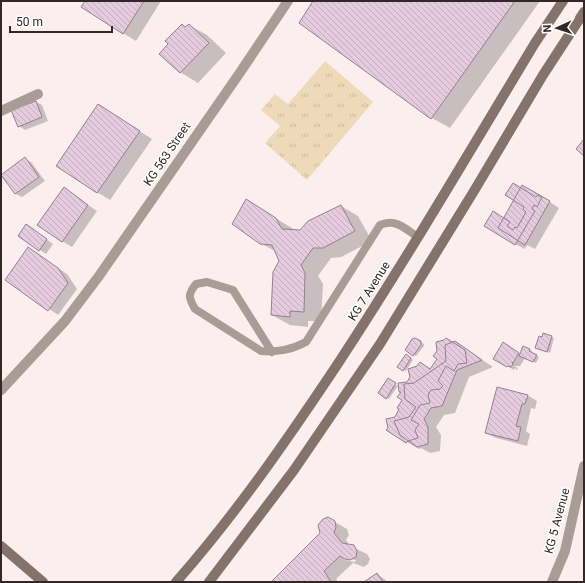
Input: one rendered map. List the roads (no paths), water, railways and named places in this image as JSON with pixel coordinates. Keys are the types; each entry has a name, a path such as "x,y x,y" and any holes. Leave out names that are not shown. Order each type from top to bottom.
{"main road":[{"name":"KG 7 Avenue","path":"176,582 231,517 276,455 358,332 418,237 535,44 564,1"},
{"path":"209,582 294,470 380,344 543,75 584,12"},
{"path":"1,546 43,582"}],"street":[{"name":"KG 563 Street","path":"2,389 65,321 100,276 288,1"},
{"path":"1,112 38,94"},
{"name":"KG 5 Avenue","path":"552,582 565,551 584,466"}],"lane":[{"path":"272,352 233,290 207,282 196,284 190,291 189,299 195,309 261,351 272,352 297,347 306,342 380,225 387,222 395,222 418,237"}]}
